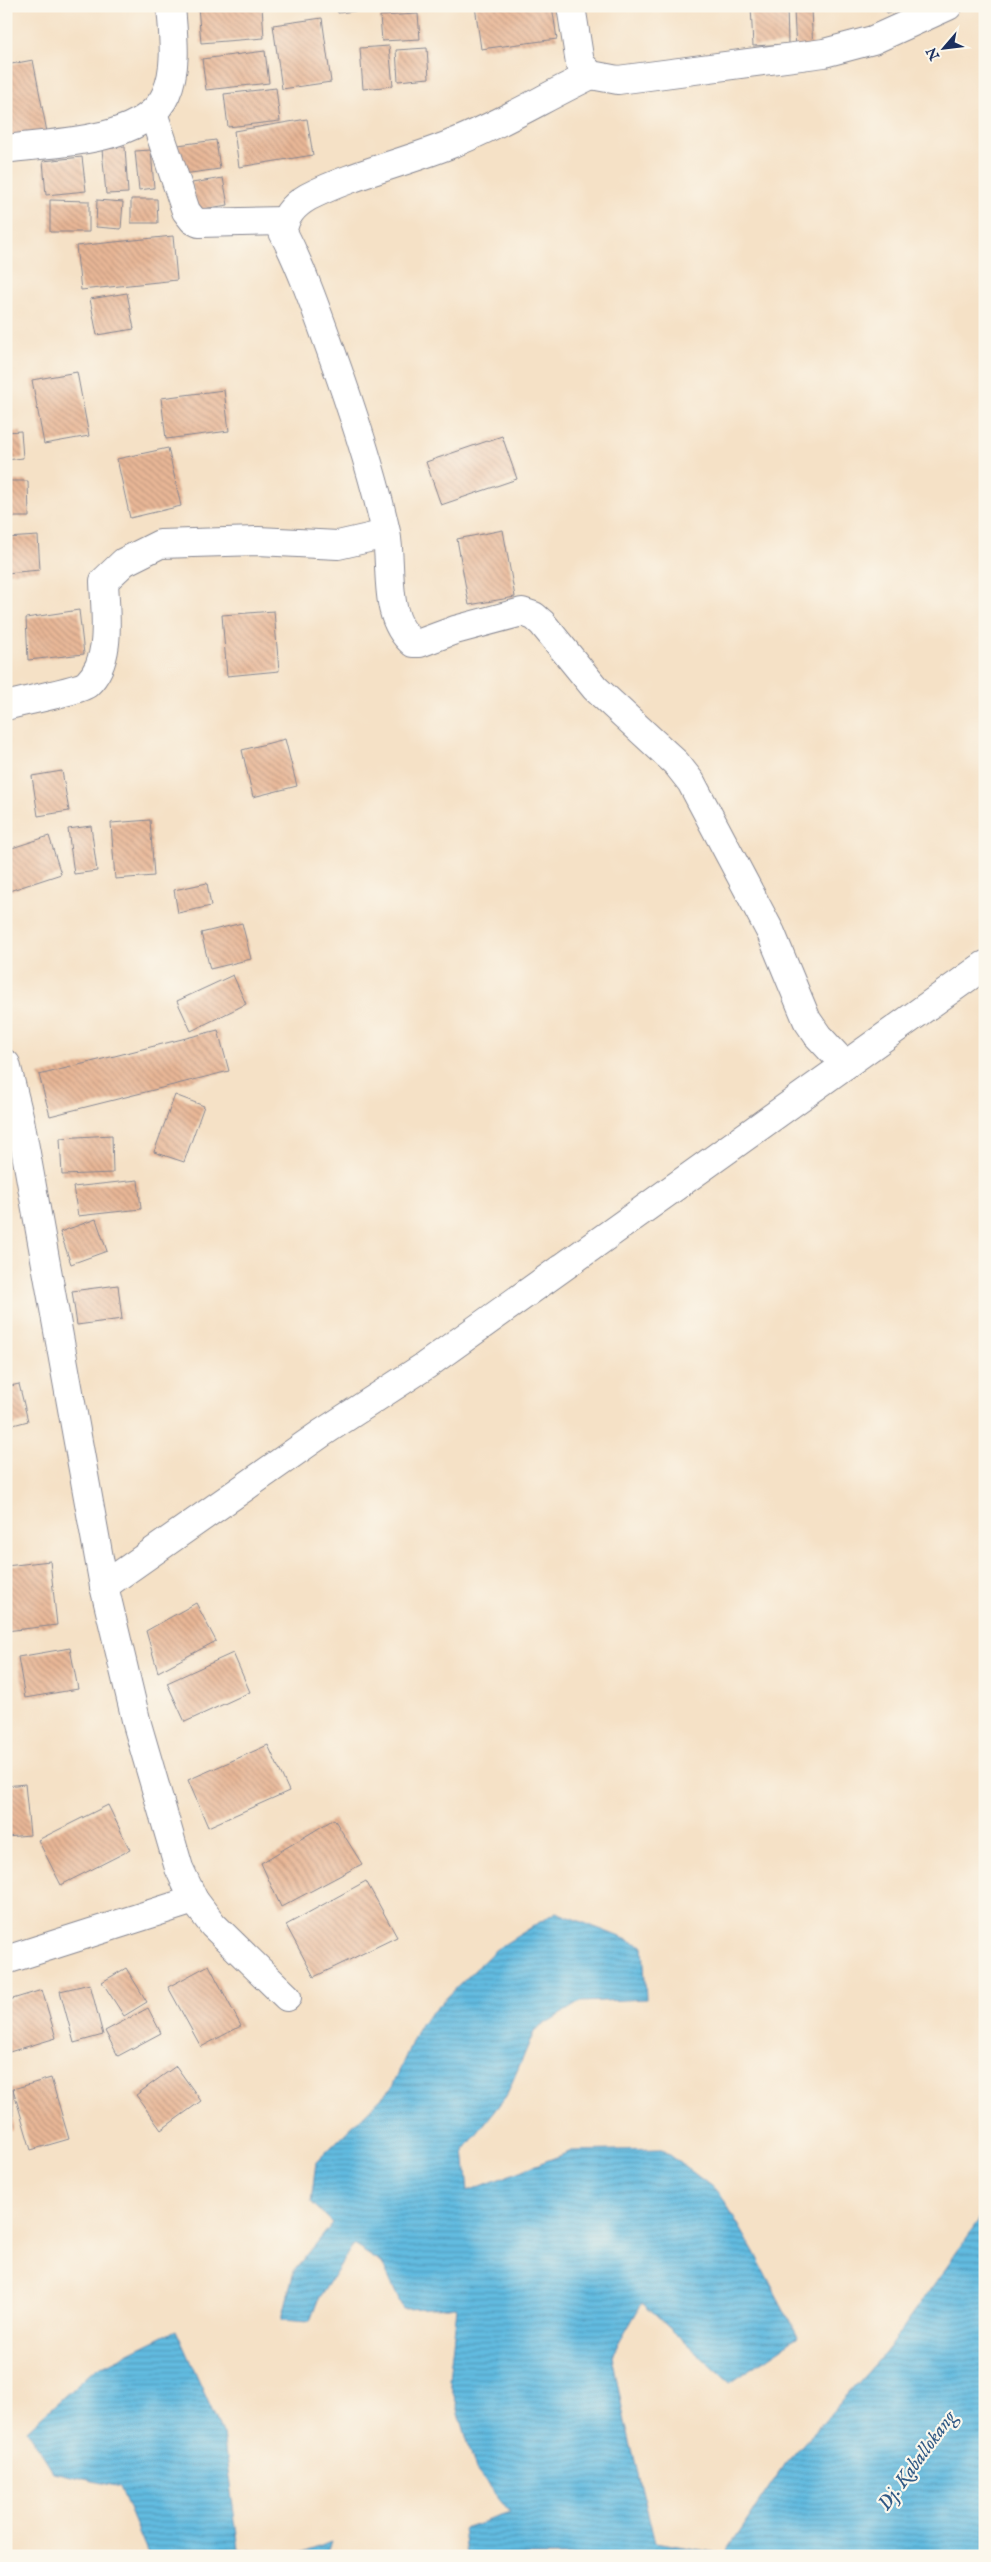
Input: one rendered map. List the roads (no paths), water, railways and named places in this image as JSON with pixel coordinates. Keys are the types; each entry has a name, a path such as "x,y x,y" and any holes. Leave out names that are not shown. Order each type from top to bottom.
{"street":[{"path":"6,149 115,134 139,124 153,112 166,94 174,53 171,6"},
{"path":"571,6 580,63 591,75"},
{"path":"845,1065 807,1020 771,933 705,807 676,763 595,688 560,644 534,616 522,612 456,630 420,643 412,643 402,632 394,614 386,534 363,439 317,312 283,232 284,221 292,209 308,198 390,164 454,143 591,75 618,80 824,53 873,40 948,6"},
{"path":"153,112 186,211 193,220 199,223 284,221"},
{"path":"6,706 86,685 102,664 106,625 104,581 124,562 160,544 258,541 338,546 386,534"},
{"path":"104,1586 314,1438 425,1366 985,965"},
{"path":"6,1064 20,1120 104,1586 137,1724 179,1868 194,1900 239,1953 287,1997"},
{"path":"6,1960 194,1900"}],"water":[{"name":"Dj. Kaballokang","path":"556,1912 643,1946 646,1999 580,2002 535,2030 506,2096 464,2150 468,2191 572,2151 662,2149 720,2193 754,2252 798,2337 730,2383 642,2303 612,2355 625,2422 655,2542 724,2554 785,2464 886,2352 985,2212 985,2556 467,2556 464,2528 510,2513 476,2470 449,2379 457,2307 403,2309 382,2263 353,2245 318,2300 310,2321 282,2319 294,2271 333,2223 311,2202 316,2162 392,2087 420,2024 495,1950"},
{"path":"176,2330 223,2435 239,2549 296,2555 331,2541 325,2556 149,2556 120,2487 53,2472 27,2430 92,2371"}]}
